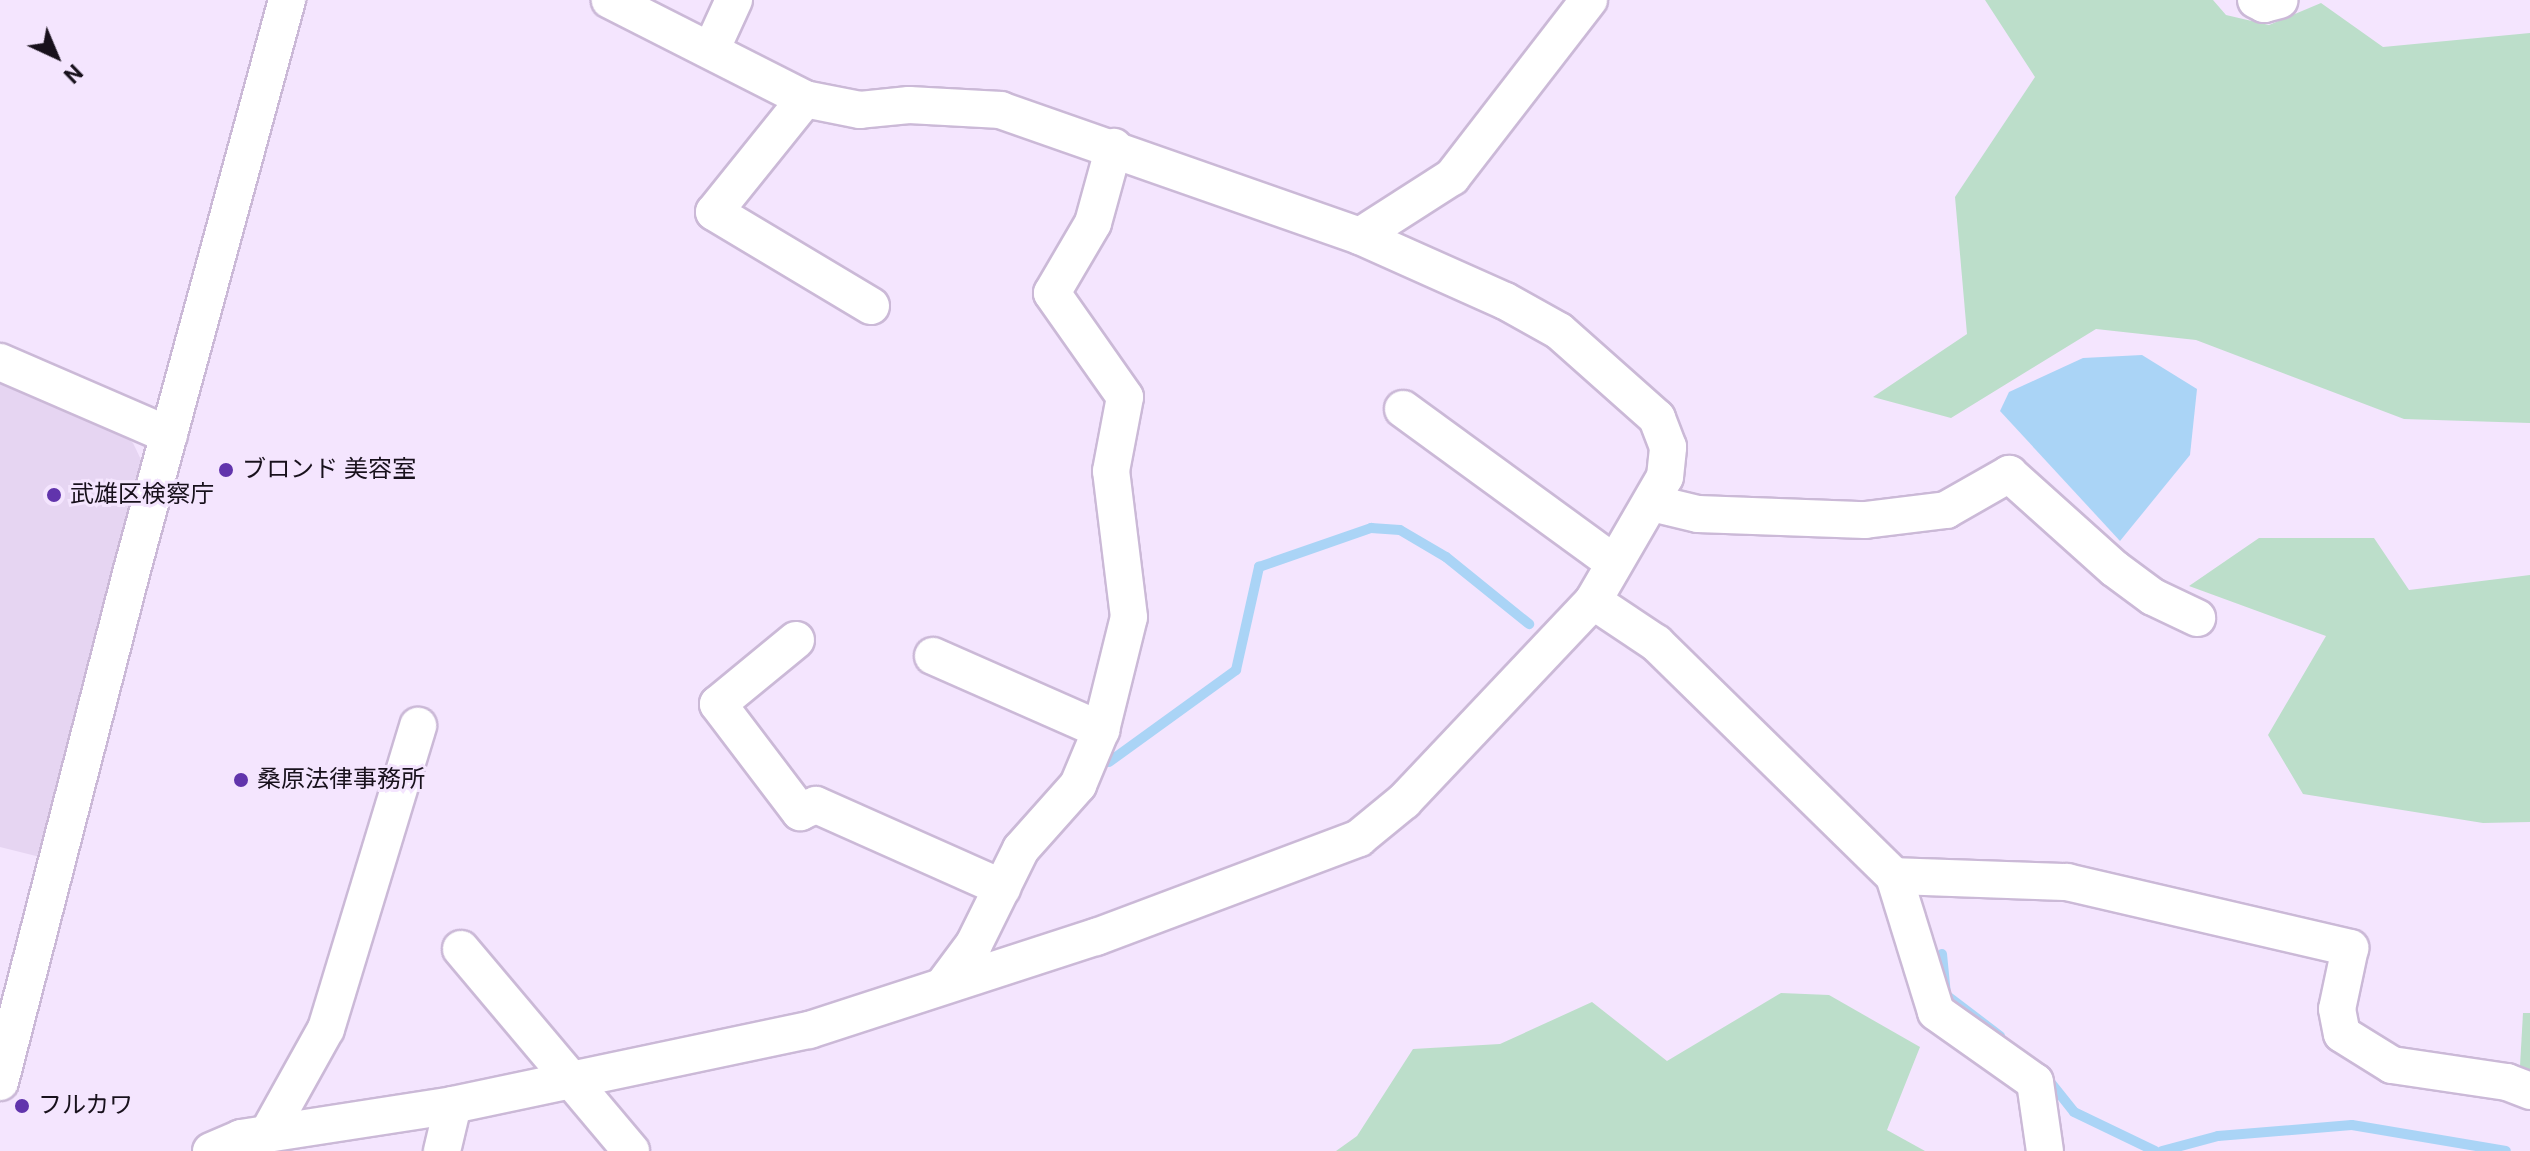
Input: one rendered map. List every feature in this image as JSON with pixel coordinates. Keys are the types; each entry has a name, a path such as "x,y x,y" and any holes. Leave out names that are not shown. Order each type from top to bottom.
{"street":[{"path":"0,1082 169,435 287,0"},
{"path":"211,1151 268,1133 453,1105 809,1030 945,983 1096,937 1359,838 1404,801 1593,601 1665,477 1668,447 1657,418 1628,388 1559,331 1505,301 1360,236 1114,147 1001,110 909,105 860,110 805,99 712,48 610,0"},
{"path":"712,48 734,0"},
{"path":"1360,236 1452,177 1589,0"},
{"path":"2256,0 2264,4 2280,0"},
{"path":"805,99 714,212 871,306"},
{"path":"945,983 974,944 1021,849 1078,785 1101,730 1129,617 1111,471 1125,397 1052,293 1093,223 1114,147"},
{"path":"0,362 169,435"},
{"path":"1403,409 1614,563"},
{"path":"1652,503 1698,514 1865,520 1946,510 2009,474 2115,569 2153,597 2197,618"},
{"path":"1593,601 1656,643 1894,876 1936,1012 2035,1082 2045,1151"},
{"path":"796,640 718,704 800,812 816,805 1002,888"},
{"path":"933,656 1101,730"},
{"path":"268,1133 326,1029 418,726"},
{"path":"1894,876 2067,882 2350,948 2337,1009 2342,1034 2392,1065 2507,1082 2530,1091"},
{"path":"461,949 631,1151"},
{"path":"442,1151 453,1105"}],"shaded area":[{"path":"0,375 116,426 133,443 146,470 48,859 0,847"}],"green space":[{"path":"1985,0 2213,0 2226,15 2269,25 2321,3 2383,47 2530,33 2530,423 2404,419 2196,340 2096,329 1951,418 1873,397 1967,334 1955,197 2035,77"},
{"path":"2259,538 2374,538 2409,590 2530,575 2530,822 2483,823 2303,794 2268,735 2326,636 2189,586"},
{"path":"1781,993 1829,995 1920,1047 1887,1130 1925,1151 1336,1151 1357,1136 1413,1049 1500,1044 1592,1002 1667,1061"},
{"path":"2523,1013 2530,1013 2530,1070 2520,1066"}],"water":[{"path":"2142,355 2197,389 2190,455 2120,541 2000,411 2009,392 2083,358"}],"waterway":[{"path":"1109,762 1236,670 1259,567 1371,528 1400,530 1446,557 1529,624"},
{"path":"1942,954 1946,995 2000,1036"},
{"path":"2047,1078 2074,1112 2155,1151"},
{"path":"2162,1151 2218,1136 2352,1125 2506,1151"}],"place":[{"name":"ブロンド 美容室","path":"226,470"},
{"name":"武雄区検察庁","path":"54,495"},
{"name":"桑原法律事務所","path":"241,780"},
{"name":"フルカワ","path":"22,1106"}]}
